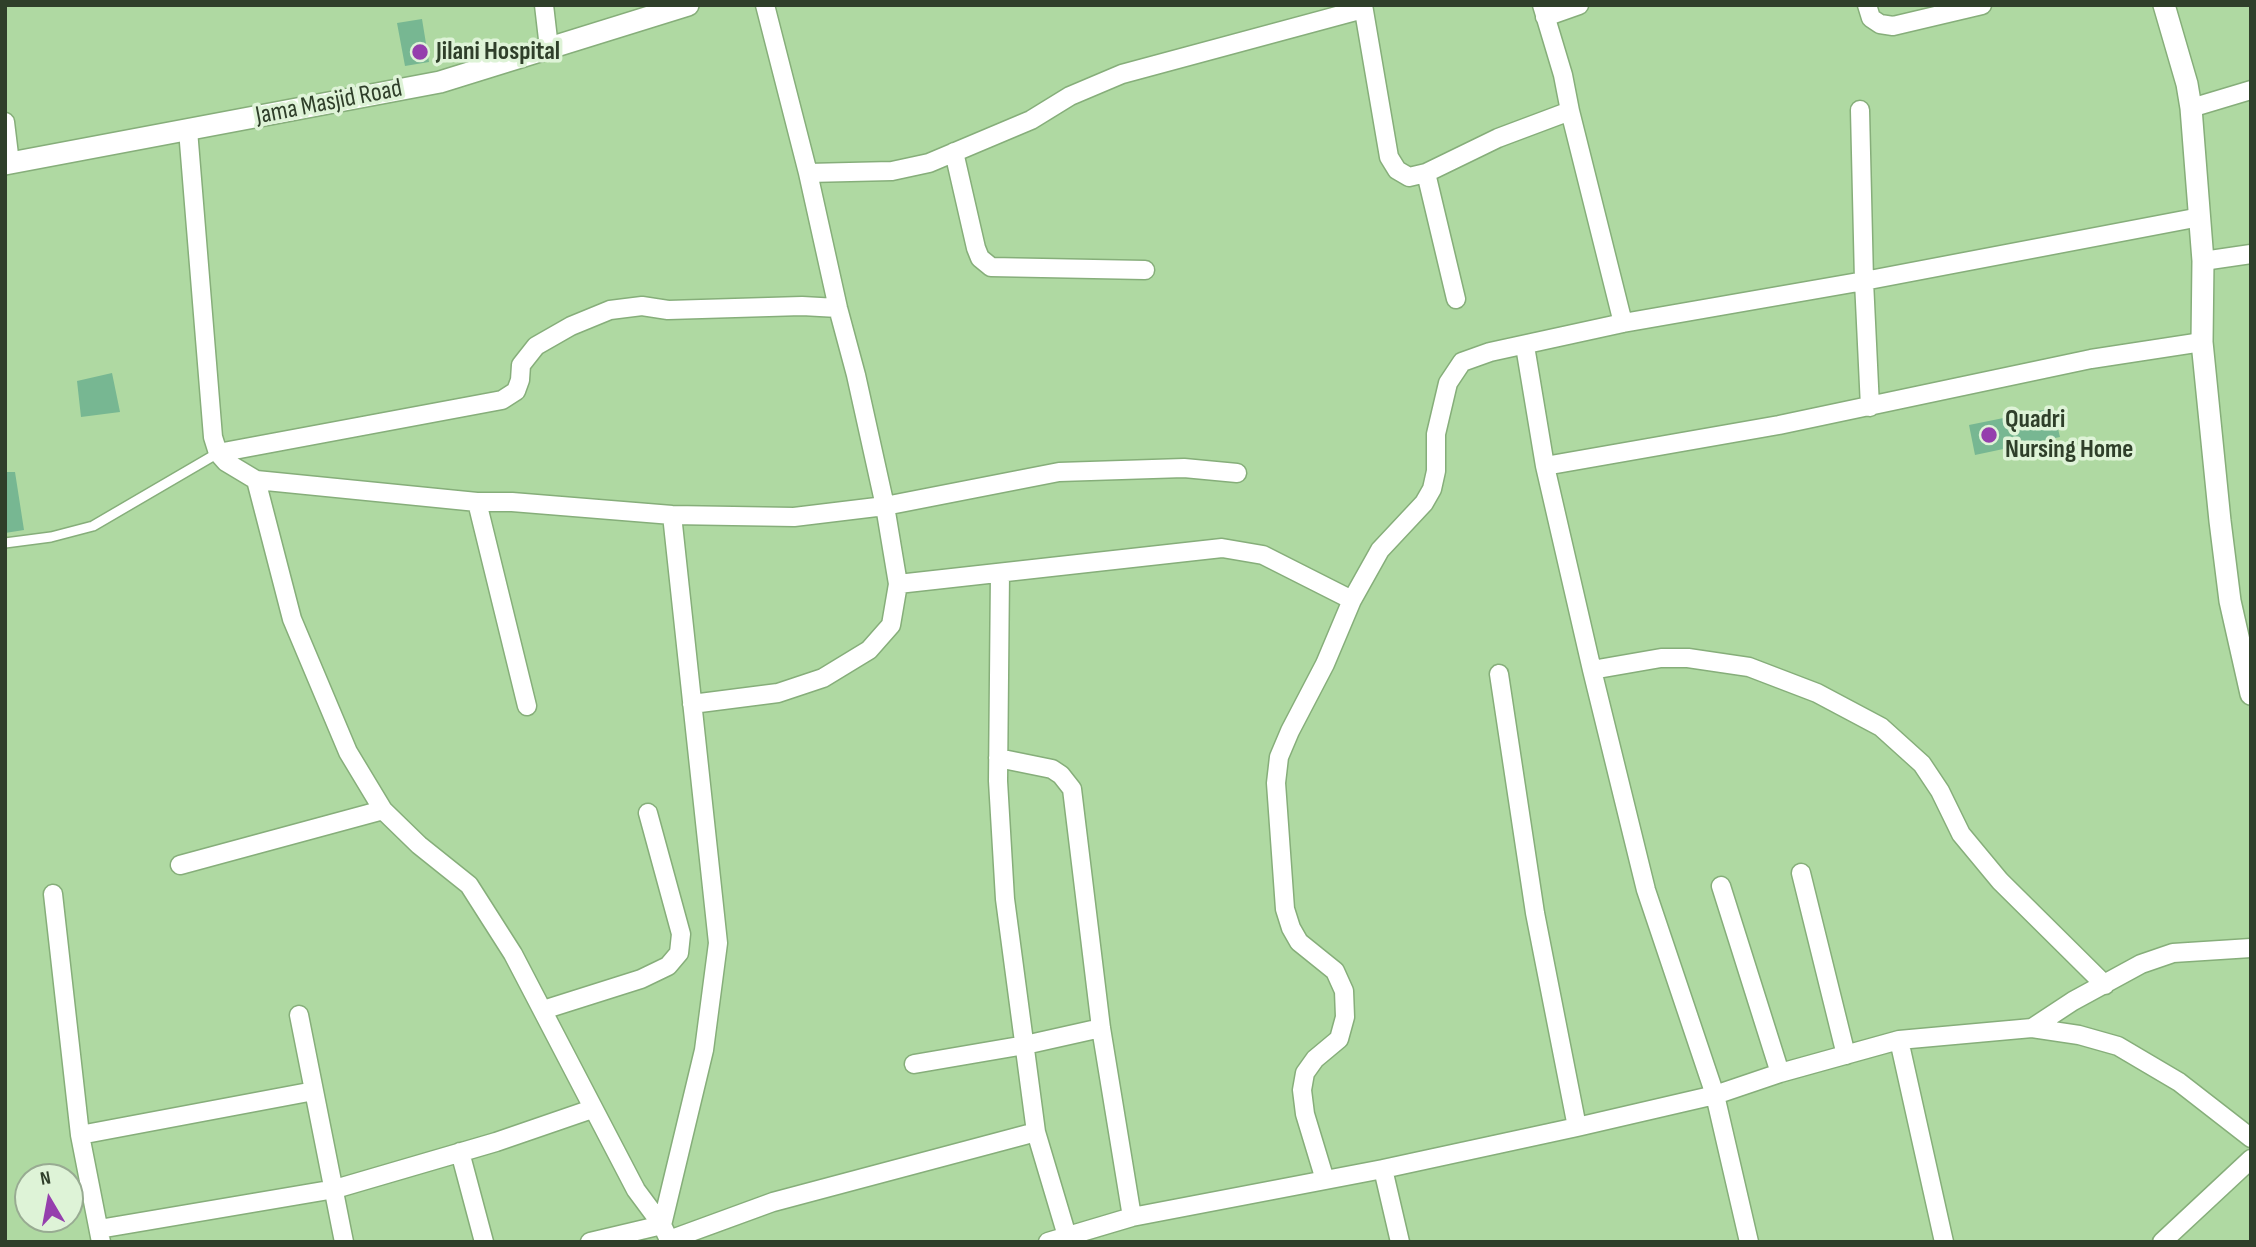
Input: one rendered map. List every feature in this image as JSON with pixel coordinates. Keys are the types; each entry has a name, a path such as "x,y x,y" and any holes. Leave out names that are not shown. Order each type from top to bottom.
{"street":[{"path":"544,5 549,48"},
{"name":"Jama Masjid Road","path":"8,164 440,82 688,5"},
{"path":"692,704 778,693 834,671 869,650 891,625 898,584 885,506 856,374 765,5"},
{"path":"1579,5 1544,11 1563,75 1623,323"},
{"path":"1867,5 1871,18 1880,24 1893,26 1982,5"},
{"path":"2164,5 2187,84 2191,108 2203,261 2202,341 2230,601 2251,694"},
{"path":"808,173 892,171 929,163 1031,120 1070,96 1122,74 1363,7 1389,157 1397,170 1409,177 1426,173 1498,138 1570,111"},
{"path":"2191,108 2251,90"},
{"path":"1860,110 1870,407"},
{"path":"5,122 8,164"},
{"path":"188,130 213,437 218,453 226,462 256,480 477,502 512,502 672,515 794,517 885,506 1059,472 1184,468 1237,474"},
{"path":"954,152 976,248 980,258 991,267 1145,270"},
{"path":"1426,173 1456,299"},
{"path":"1325,1180 1305,1114 1302,1090 1305,1073 1315,1059 1339,1039 1345,1017 1344,991 1335,971 1298,942 1285,909 1276,783 1279,757 1325,664 1352,600 1380,551 1424,503 1432,489 1436,471 1438,421 1448,383 1462,362 1490,352 1623,323 2200,218"},
{"path":"2203,261 2251,254"},
{"path":"218,453 502,400 516,391 521,365 536,346 571,326 610,310 642,306 668,310 802,306 838,308"},
{"path":"1545,466 1779,425 2091,359 2202,341"},
{"path":"1525,346 1545,466 1646,890 1715,1095 1749,1242"},
{"path":"256,480 292,619 348,752 383,810 419,845 469,886 513,954 636,1190 667,1236"},
{"path":"477,502 527,706"},
{"path":"667,1236 704,1050 718,943 672,515"},
{"path":"898,584 1222,548 1263,555 1352,600"},
{"path":"1000,573 998,758 1005,899 1036,1132 1067,1236"},
{"path":"1592,670 1661,658 1688,658 1749,667 1817,693 1881,727 1922,764 1940,791 1961,834 2000,881 2105,985"},
{"path":"1499,674 1535,913 1577,1127"},
{"path":"998,758 1052,769 1061,775 1072,789 1101,1028 1132,1217"},
{"path":"180,866 383,810"},
{"path":"543,1010 641,979 668,966 679,953 681,934 648,813"},
{"path":"1801,873 1846,1055"},
{"path":"1721,886 1780,1073"},
{"path":"53,894 80,1135 100,1236 335,1189 592,1109"},
{"path":"2032,1028 2141,964 2173,953 2251,948"},
{"path":"299,1015 344,1242"},
{"path":"914,1064 1025,1045 1101,1028"},
{"path":"1048,1242 1132,1217 1383,1169 1715,1095 1780,1073 1899,1040 2032,1028 2079,1035 2118,1046 2179,1082 2251,1138"},
{"path":"1899,1040 1944,1242"},
{"path":"80,1135 314,1091"},
{"path":"590,1242 667,1236 773,1202 1036,1132"},
{"path":"460,1152 484,1242"},
{"path":"2162,1242 2251,1159"},
{"path":"1383,1169 1400,1242"}],"lane":[{"path":"5,543 51,537 93,526 218,453"}],"building":[{"path":"422,19 429,62 405,66 397,23"},
{"path":"112,373 120,412 81,417 77,381"},
{"path":"2053,408 2060,437 1975,455 1969,425"},
{"path":"5,472 15,472 24,530 5,533"}],"place":[{"name":"Jilani Hospital","path":"420,52"},
{"name":"Quadri Nursing Home","path":"1989,435"}]}
